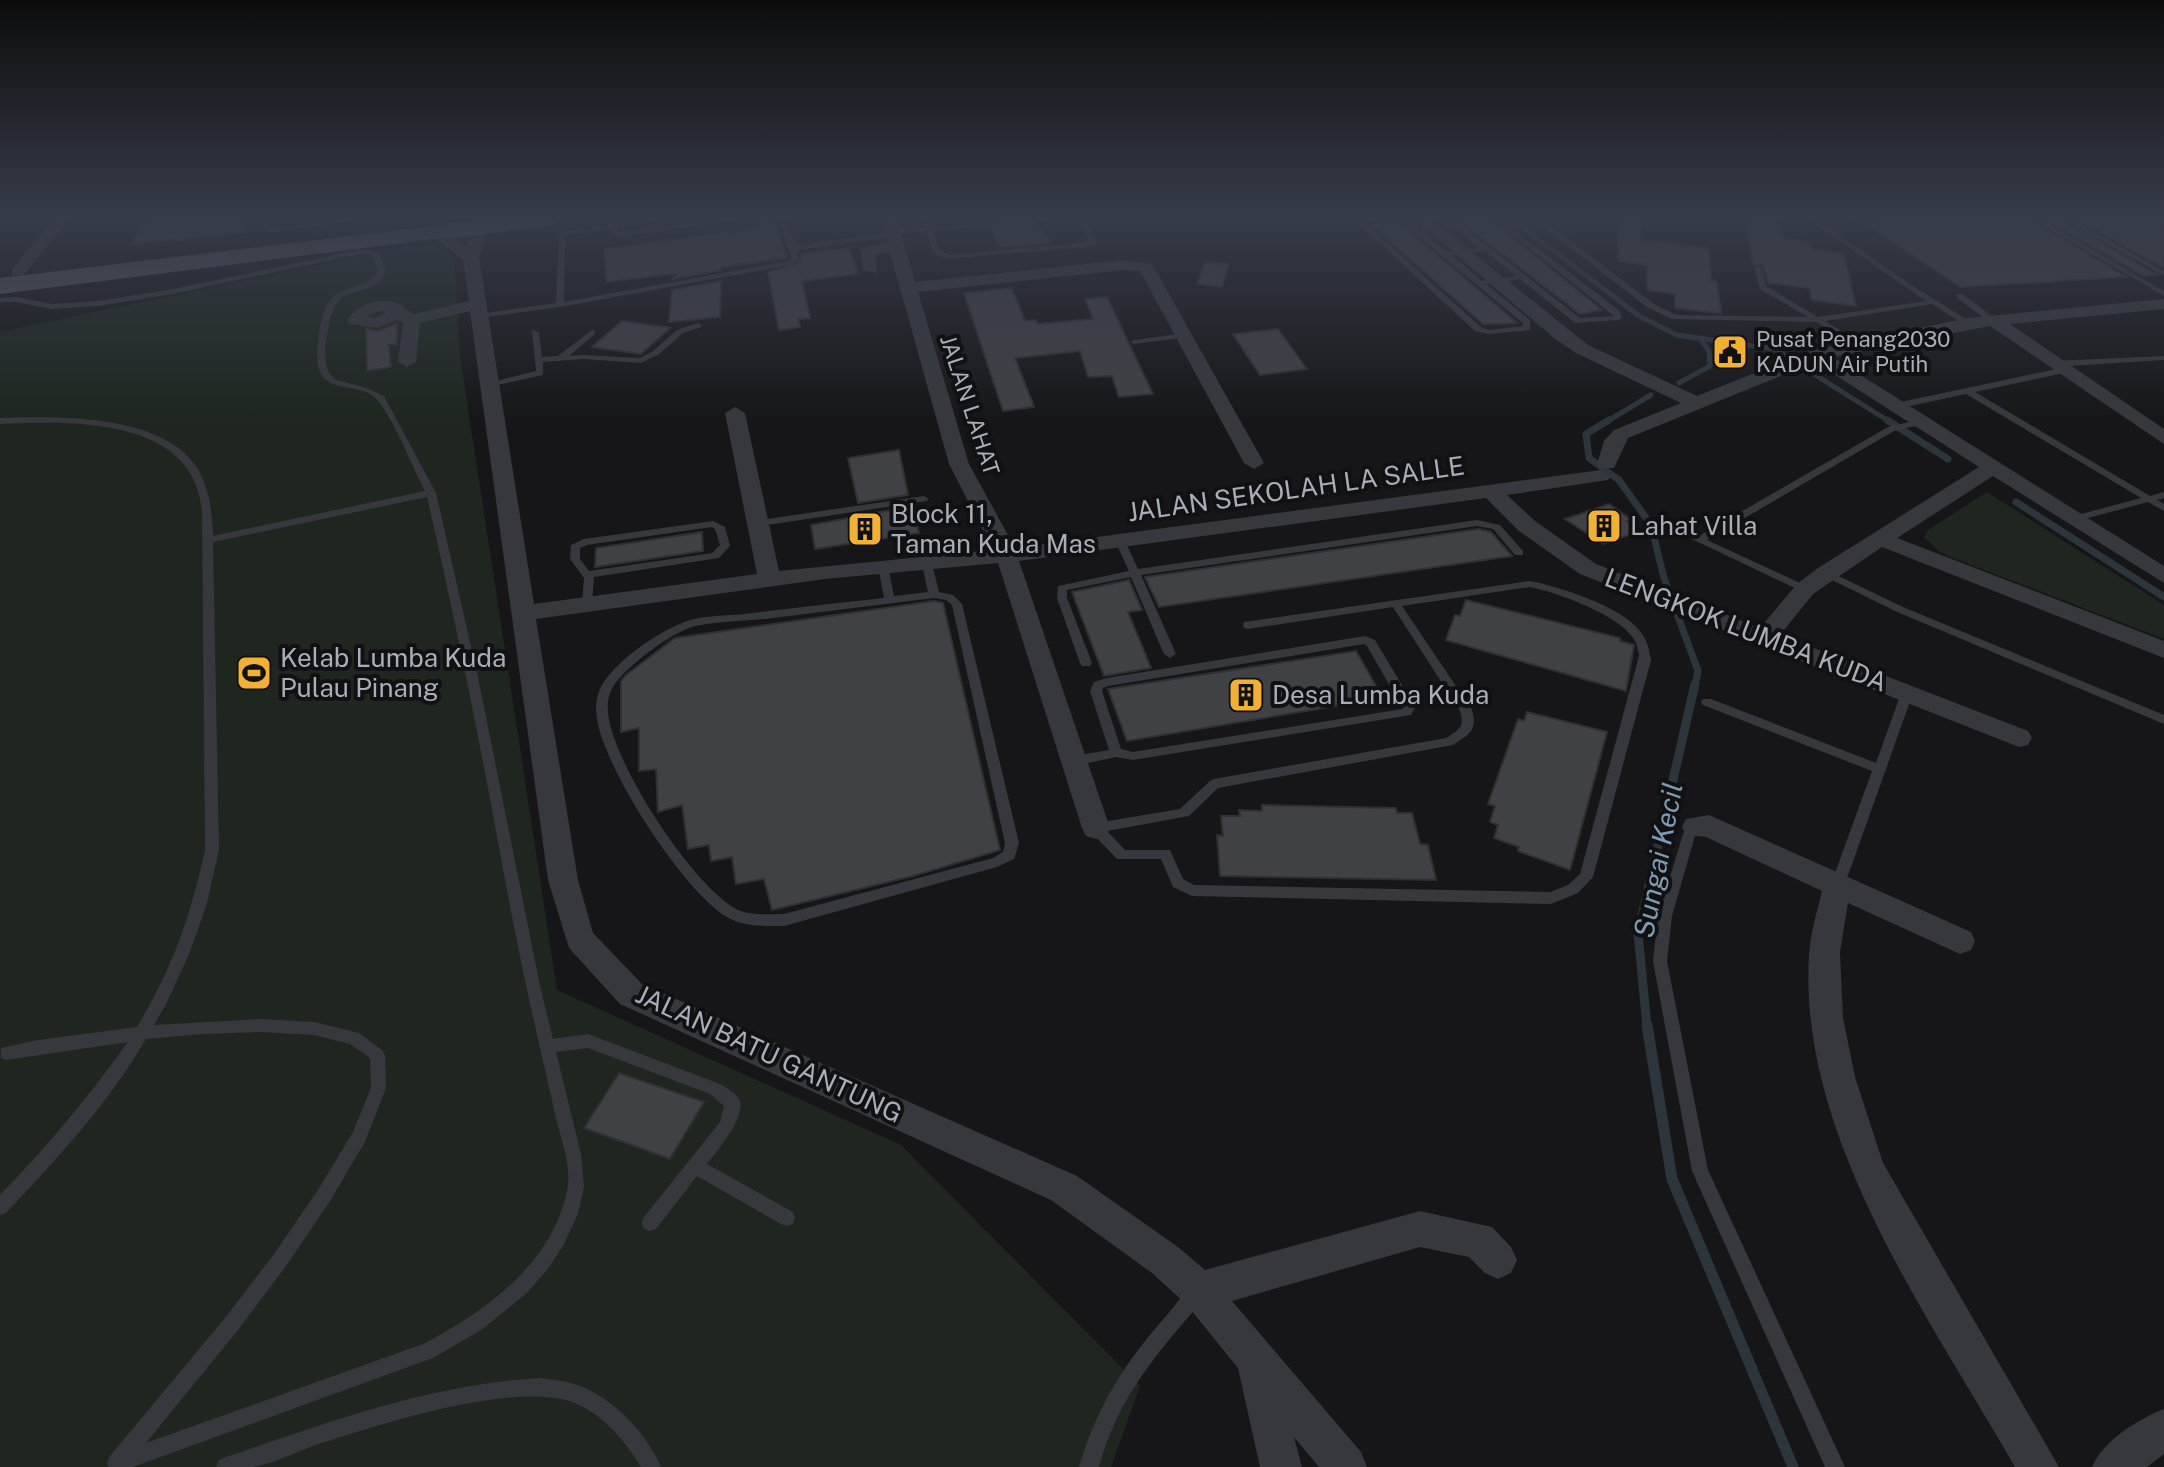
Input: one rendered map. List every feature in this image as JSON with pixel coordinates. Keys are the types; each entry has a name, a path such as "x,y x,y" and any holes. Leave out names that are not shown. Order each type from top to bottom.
{"street":[{"name":"JALAN BATU GANTUNG","path":"475,285 563,880 580,939 631,994 1064,1188 1165,1260 1199,1291 1346,1467"},
{"name":"JALAN LAHAT","path":"907,285 959,464 1007,556 1096,828"},
{"path":"1159,285 1254,463"},
{"path":"1492,285 1582,349 1696,403"},
{"name":"JALAN SEKOLAH LA SALLE","path":"523,613 926,560 1007,556 1491,491 1604,470 1614,441 1621,434 1816,355 1968,323 2164,304"},
{"path":"407,362 404,316 478,310"},
{"path":"1994,321 2164,438"},
{"path":"1816,355 1896,406 1915,423 1993,467 2164,576"},
{"path":"735,413 760,523 769,579"},
{"path":"1765,638 1805,589 1826,573 1993,467"},
{"name":"LENGKOK LUMBA KUDA","path":"1491,491 1556,549 1624,584 2019,738"},
{"path":"1880,539 2164,650"},
{"path":"1696,827 1709,826 1960,941"},
{"path":"1838,884 1824,959 1825,1004 1860,1150 1875,1188 2038,1467"},
{"path":"1199,1291 1420,1229 1479,1240 1498,1260"},
{"path":"1254,1354 1281,1467"},
{"path":"2113,1467 2164,1429"}],"lane":[{"path":"0,300 18,297 56,307 194,285"},
{"path":"114,1465 427,1352 468,1332 518,1292 546,1255 569,1213 576,1185 550,1046 534,989 431,493 401,441 388,406 375,394 333,382 320,361 324,313 330,302 362,285"},
{"path":"560,285 560,305"},
{"path":"478,310 560,305 667,285"},
{"path":"1430,285 1473,325 1489,332 1527,328 1527,322 1490,285"},
{"path":"1533,285 1578,321 1613,320 1619,316 1580,285"},
{"path":"1626,285 1661,312 1690,320 1816,320 1932,302"},
{"path":"1763,285 1860,346"},
{"path":"1908,285 1968,323"},
{"path":"1960,296 1994,321"},
{"path":"540,360 562,357 646,360 680,329 698,325"},
{"path":"488,384 537,375 541,370 535,332"},
{"path":"562,357 592,332"},
{"path":"1134,342 1185,335"},
{"path":"1896,406 2057,367 2164,358"},
{"path":"1967,391 2164,508"},
{"path":"0,421 86,421 155,437 177,453 194,472 205,495 208,540 212,850 205,898 176,973 142,1035 108,1085 59,1147 0,1207"},
{"path":"1699,540 1891,429 1915,423"},
{"path":"208,540 431,493"},
{"path":"2073,519 2164,495"},
{"path":"760,523 924,499"},
{"path":"1086,663 1062,588 1135,573 1477,523 1496,527 1519,553"},
{"path":"587,575 715,556 725,546 720,527 713,524 584,542 575,547 575,559 587,575 587,604"},
{"path":"1678,530 1805,589"},
{"path":"1120,541 1170,654"},
{"path":"926,560 934,595"},
{"path":"883,566 890,601"},
{"path":"1826,573 1899,609 2164,720"},
{"path":"1248,625 1395,603 1519,585 1541,586 1618,620 1636,634 1645,660 1586,877 1573,889 1551,898 1192,890 1178,883 1165,854 1122,855 1115,852 1096,828 1184,813 1214,784 1449,742 1459,737 1469,721 1466,710 1395,603"},
{"path":"934,595 949,597 957,604 1012,850 997,862 784,920 753,920 733,914 714,901 646,816 604,729 601,698 606,685 659,641 690,624 934,595"},
{"path":"1074,761 1116,753 1133,756 1400,715 1409,707 1371,643 1357,640 1098,685 1096,691 1116,753"},
{"path":"1838,884 1907,693"},
{"path":"1707,702 1879,769"},
{"path":"1696,827 1689,834 1665,916 1660,961 1700,1171 1835,1467"},
{"path":"6,1053 64,1042 180,1029 301,1025 362,1040 377,1053 382,1064 382,1082 344,1161 251,1301 208,1358 114,1465"},
{"path":"550,1046 588,1041 715,1089 733,1103 727,1126 650,1223"},
{"path":"695,1166 787,1218"},
{"path":"1089,1467 1110,1403 1135,1364 1199,1291"},
{"path":"226,1467 436,1401 528,1388 573,1393 611,1414 648,1457 651,1467"}],"shaded area":[{"name":"Kelab Lumba Kuda Pulau Pinang","path":"221,285 456,285 460,356 557,990 901,1145 1140,1386 1111,1467 0,1467 0,332"},
{"path":"1987,492 2164,605 2164,639 1953,558 1940,552 1924,537 1928,530"}],"building":[{"path":"721,285 720,317 669,322 672,290"},
{"path":"771,285 803,285 810,318 798,319 800,327 779,330"},
{"path":"1440,285 1473,285 1517,323 1483,324"},
{"path":"1543,285 1571,285 1602,310 1580,314"},
{"path":"1647,285 1717,285 1721,313 1675,308 1675,294 1647,290"},
{"path":"1788,285 1851,285 1856,306 1812,300 1809,288"},
{"path":"1012,288 1025,321 1036,320 1038,324 1093,319 1085,299 1107,297 1153,394 1119,397 1112,376 1088,377 1080,351 1015,358 1034,407 1003,411 964,293"},
{"path":"622,321 670,328 641,354 592,347"},
{"path":"397,323 397,344 389,345 391,367 367,371 366,329 378,331"},
{"path":"1278,329 1307,369 1260,375 1233,334"},
{"path":"899,450 908,495 858,503 848,458"},
{"name":"Lahat Villa","path":"1609,504 1632,520 1627,521 1640,531 1603,544 1565,519"},
{"name":"Block 11, Taman Kuda Mas","path":"912,506 919,533 815,549 811,525"},
{"path":"1479,529 1491,532 1512,556 1159,607 1145,577"},
{"path":"702,532 703,551 595,567 596,548"},
{"path":"1129,580 1142,610 1128,612 1151,668 1104,676 1072,592"},
{"path":"1466,600 1620,638 1620,641 1634,645 1626,691 1446,640 1455,615 1460,616"},
{"path":"934,601 943,603 1000,850 913,876 772,910 764,879 736,884 732,857 711,861 709,845 688,849 682,805 658,812 656,769 639,771 639,728 621,732 621,681 626,675 675,638"},
{"name":"Desa Lumba Kuda","path":"1356,651 1383,698 1127,741 1108,689"},
{"path":"1527,712 1607,732 1570,870 1518,851 1519,847 1494,838 1498,825 1490,822 1495,806 1488,804 1518,719 1524,721"},
{"path":"1262,805 1396,808 1397,813 1412,813 1420,844 1428,845 1436,880 1220,876 1217,835 1223,836 1221,816 1240,816 1239,810 1262,811"},
{"path":"619,1073 704,1102 670,1159 584,1128"}],"waterway":[{"name":"Sungai Kecil","path":"1599,285 1639,316 1677,335 1700,338"},
{"name":"Sungai Kecil","path":"1679,383 1710,366 1709,351 1700,338"},
{"name":"Sungai Kecil","path":"1700,338 1774,349 1890,422"},
{"name":"Sungai Kecil","path":"1606,422 1651,395"},
{"name":"Sungai Kecil","path":"1609,420 1586,434 1589,458 1619,480 1651,525 1664,578 1698,671 1695,686"},
{"name":"Sungai Kecil","path":"1887,420 1948,459"},
{"name":"Sungai Kecil","path":"2016,502 2164,597"},
{"name":"Sungai Kecil","path":"1647,1027 1638,933 1695,684"},
{"name":"Sungai Kecil","path":"1647,1025 1672,1179 1793,1467"}],"place":[{"name":"Pusat Penang2030 KADUN Air Putih","path":"1730,352"},
{"name":"Lahat Villa","path":"1604,526"},
{"name":"Block 11, Taman Kuda Mas","path":"865,529"},
{"name":"Kelab Lumba Kuda Pulau Pinang","path":"254,673"},
{"name":"Desa Lumba Kuda","path":"1246,695"}]}
